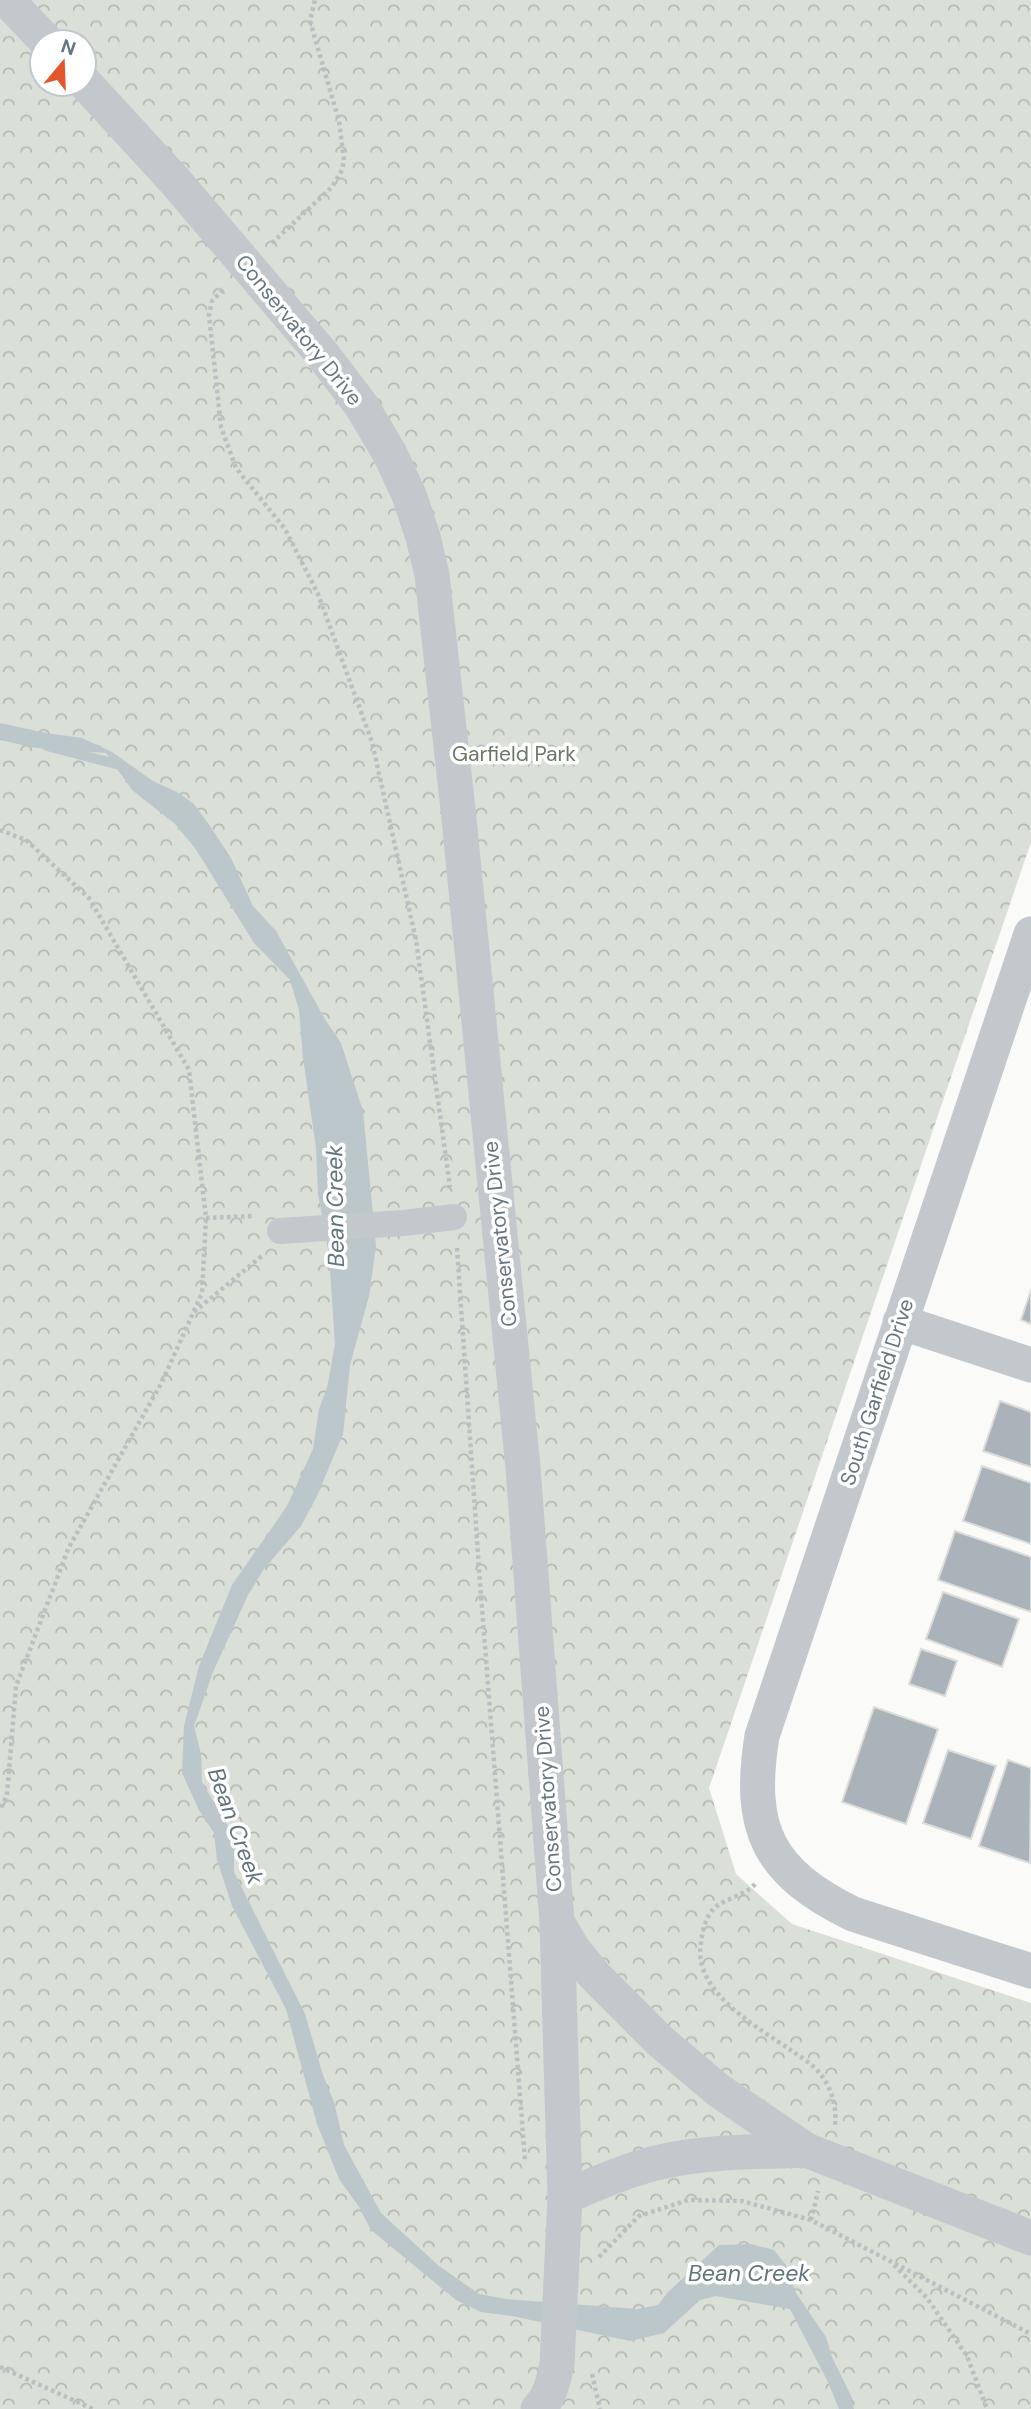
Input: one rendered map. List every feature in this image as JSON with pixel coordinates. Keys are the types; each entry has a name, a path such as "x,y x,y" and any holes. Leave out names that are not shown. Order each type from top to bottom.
{"street":[{"path":"7,0 33,28"},
{"name":"Conservatory Drive","path":"98,97 175,181 322,354 361,405 390,454 420,526 432,575 458,809 523,1468 557,1922 573,1949 595,1976 660,2041 718,2090 816,2154 1031,2238"},
{"name":"South Garfield Drive","path":"773,1855 762,1826 758,1794 757,1764 762,1736 1031,934"},
{"path":"280,1231 454,1217"},
{"path":"900,1322 1031,1365"},
{"path":"773,1855 800,1883 827,1902 853,1914 1031,1971"},
{"path":"538,2409 573,2363 564,2245 557,1922"},
{"path":"565,2197 605,2180 658,2163 714,2155 816,2154"}],"path":[{"path":"247,266 332,187 342,170 344,151 339,121 310,20 315,0"},
{"path":"0,830 26,840 89,898 189,1070 206,1219 202,1293 162,1382 69,1547 16,1686 7,1795 0,1810"},
{"path":"192,1314 275,1245 280,1231 268,1215 206,1219"},
{"path":"773,1855 753,1887 711,1911 703,1931 699,1954 705,1977 720,1997 820,2072 830,2088 835,2123 816,2154 811,2220"},
{"path":"599,2257 639,2216 688,2200 742,2201 811,2220 1031,2334"},
{"path":"889,2260 927,2298 967,2356 987,2409"},
{"path":"573,2363 600,2409"},
{"path":"0,2367 93,2409"}],"green space":[{"name":"Garfield Park","path":"0,0 1031,0 1031,842 709,1788 736,1874 792,1924 1031,2003 1031,2409 0,2409"}],"water":[{"name":"Bean Creek","path":"0,723 82,738 112,752 153,781 177,792 194,804 231,858 253,906 276,931 341,1043 363,1111 376,1246 369,1296 350,1365 343,1434 301,1526 264,1569 248,1595 213,1672 194,1726 201,1754 202,1782 229,1828 234,1843 234,1872 305,2014 334,2102 344,2145 381,2213 439,2266 479,2294 506,2299 638,2309 658,2305 668,2292 719,2245 751,2244 774,2250 786,2265 796,2293 826,2337 832,2357 852,2398 854,2409 839,2409 790,2309 716,2296 700,2300 664,2333 630,2341 481,2312 456,2300 371,2230 339,2179 317,2124 286,2009 232,1906 217,1860 214,1833 199,1810 182,1773 184,1726 199,1666 232,1585 287,1506 313,1449 319,1409 327,1388 335,1344 329,1255 318,1194 316,1148 299,1010 290,980 254,943 195,848 175,824 132,790 106,753 36,748 0,740"}],"building":[{"path":"1031,1290 1031,1324 1021,1320"},
{"path":"1000,1401 1031,1412 1031,1467 983,1451"},
{"path":"982,1466 1031,1483 1031,1544 963,1521"},
{"path":"955,1531 1031,1557 1031,1612 938,1580"},
{"path":"943,1592 1019,1619 1002,1667 926,1639"},
{"path":"921,1649 957,1661 945,1696 909,1684"},
{"path":"874,1707 938,1729 906,1824 842,1802"},
{"path":"948,1750 996,1766 971,1839 923,1823"},
{"path":"1008,1760 1031,1768 1030,1863 979,1846"}],"waterway":[{"name":"Bean Creek","path":"47,746 120,765 125,770"}]}
